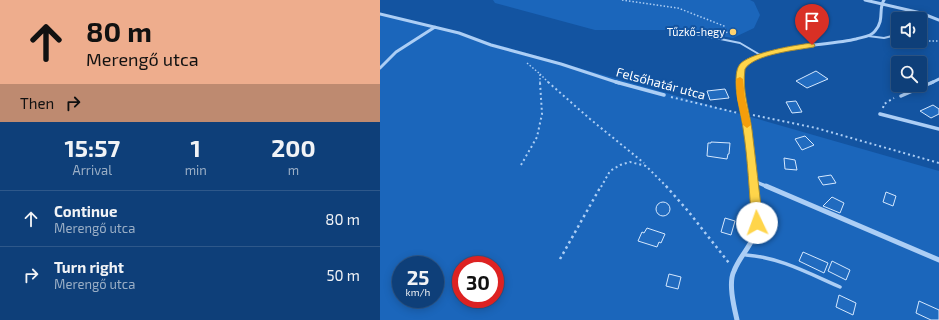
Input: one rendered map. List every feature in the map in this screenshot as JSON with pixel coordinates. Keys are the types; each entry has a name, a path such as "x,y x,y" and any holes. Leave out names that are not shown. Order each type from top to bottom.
{"street":[{"path":"865,0 883,2 939,20"},
{"path":"737,320 733,300 732,283 734,270 746,255 755,237 757,223 754,181 740,82 741,69 747,62 788,48 848,41 868,36 875,32 882,19 883,2"},
{"name":"Felsőhatár utca","path":"380,14 459,33 515,52 561,64 603,78 664,95"},
{"path":"380,68 396,52 435,27"},
{"path":"901,96 939,79"},
{"path":"880,114 939,129"},
{"path":"754,181 939,260"}],"lane":[{"path":"686,32 740,43 762,56"},
{"path":"868,36 879,38 891,37"},
{"path":"746,255 760,256 793,267 840,287"}],"path":[{"path":"622,0 678,8 724,26 729,40"},
{"path":"927,41 939,41"},
{"path":"515,52 590,119 645,164 688,212 734,270"},
{"path":"521,165 537,137 542,114 540,74"},
{"name":"Felsőhatár utca","path":"664,95 731,113 744,114 816,128 939,163"},
{"path":"885,116 883,111 884,104 901,96"},
{"path":"560,259 610,171 615,167 629,162 645,164"}],"shaded area":[{"path":"493,0 750,0 754,2 760,15 754,28 733,38 682,30 595,30 495,3"},
{"path":"380,14 435,27 939,171 939,320 380,320"}],"building":[{"path":"816,71 828,79 807,88 796,81"},
{"path":"725,89 729,98 710,100 707,91"},
{"path":"796,101 802,112 792,113 786,102"},
{"path":"933,105 939,109 939,114 931,118 920,111"},
{"path":"805,136 814,145 802,150 795,139"},
{"path":"708,143 730,143 727,159 707,156"},
{"path":"784,158 795,160 797,170 785,169"},
{"path":"831,175 836,183 823,185 818,177"},
{"path":"886,192 896,196 893,206 883,202"},
{"path":"832,197 844,203 840,213 823,206"},
{"path":"660,202 666,202 670,206 670,212 666,216 660,216 656,212 656,206"},
{"path":"725,218 735,221 731,235 721,232"},
{"path":"647,228 665,234 661,243 659,242 657,247 638,241 642,232 644,233"},
{"path":"803,252 828,263 824,273 799,261"},
{"path":"832,261 850,270 846,280 828,271"},
{"path":"669,274 681,277 678,289 666,286"},
{"path":"839,295 856,303 853,315 836,307"},
{"path":"919,301 939,310 939,320 931,320 916,313"}],"slow traffic":[{"path":"740,79 741,98 747,125"}],"place":[{"name":"Tűzkő-hegy","path":"733,32"}],"route":[{"path":"757,223 748,129 741,98 741,69 752,59 788,48 812,45"}]}
